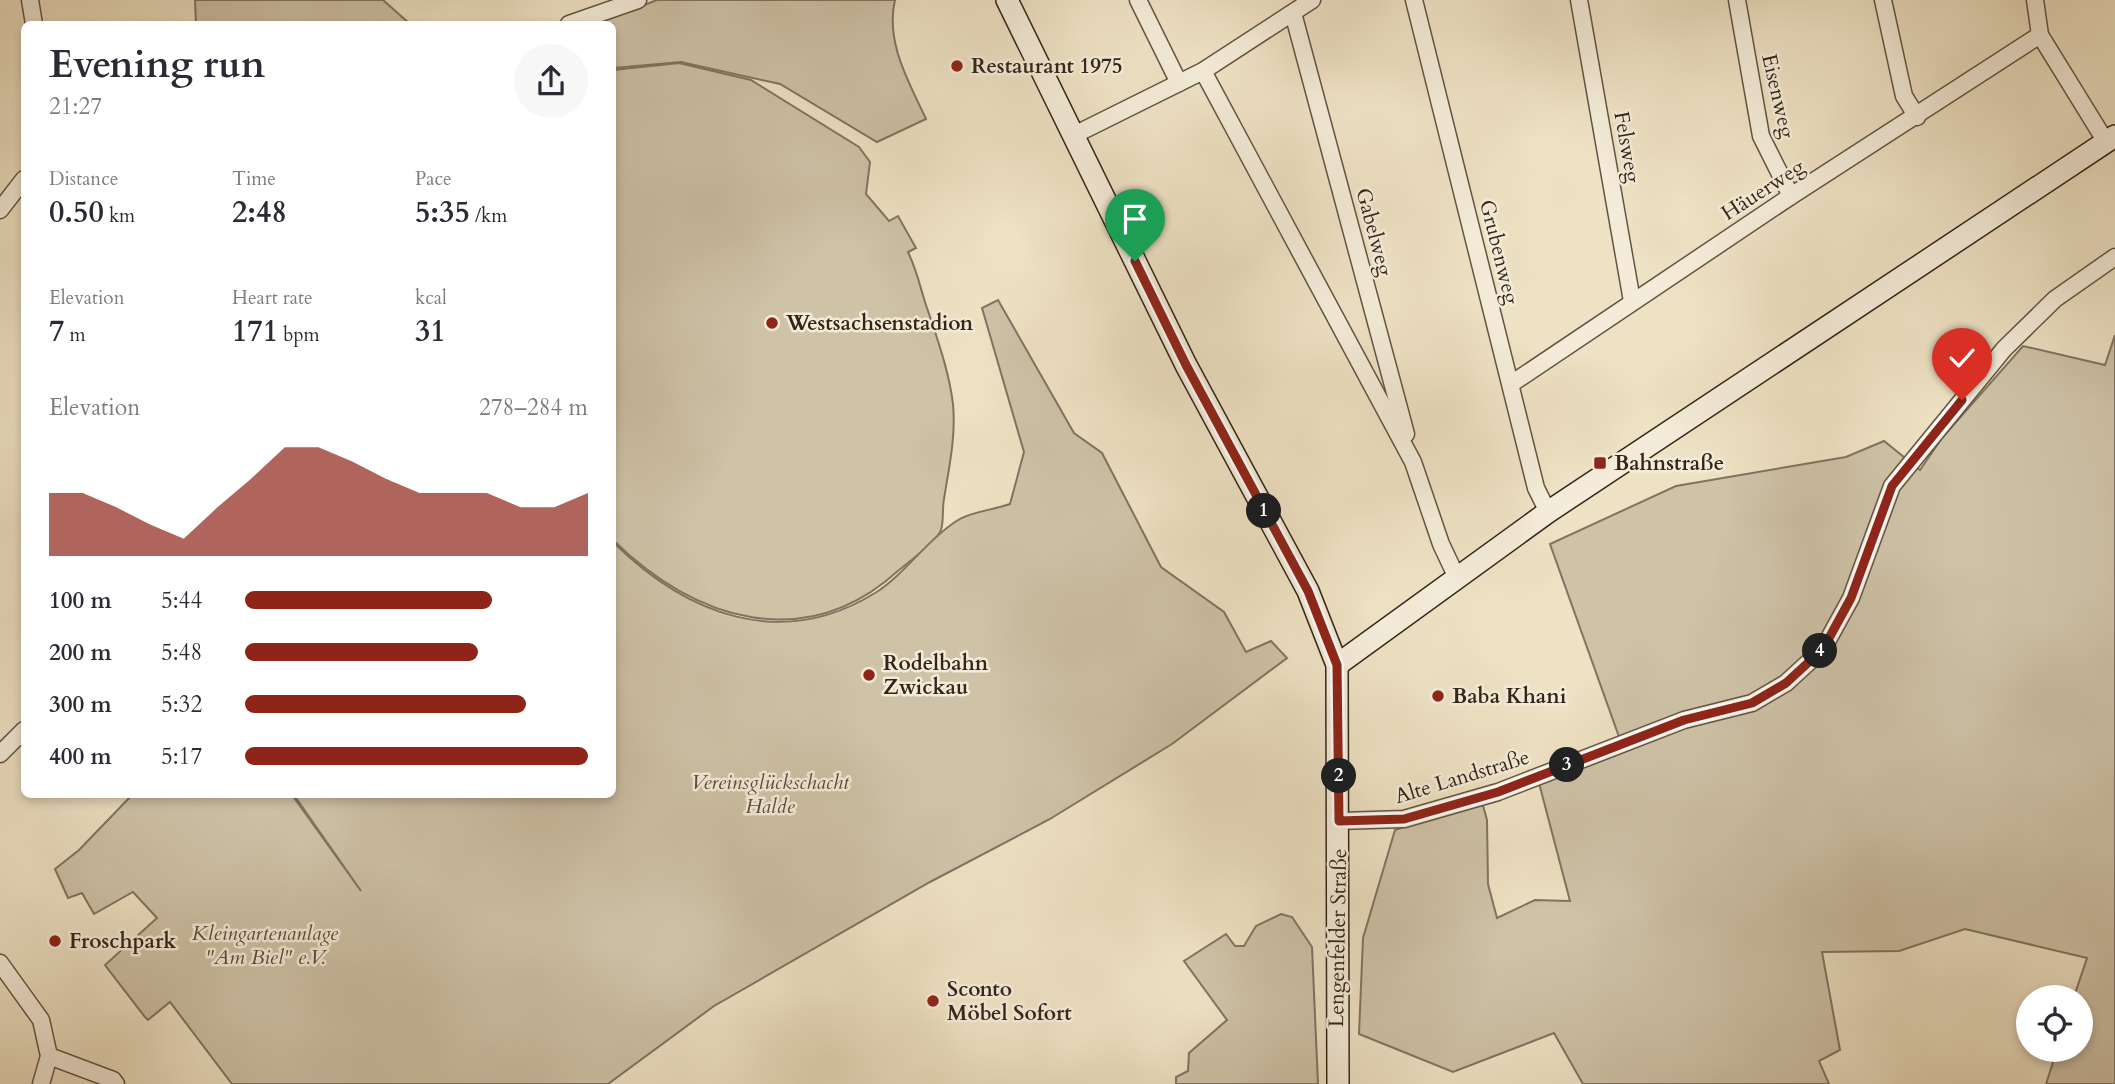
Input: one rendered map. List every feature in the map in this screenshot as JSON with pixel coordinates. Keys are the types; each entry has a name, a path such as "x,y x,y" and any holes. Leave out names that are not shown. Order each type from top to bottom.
{"main road":[{"path":"1007,0 1180,353 1308,591 1337,665 1548,512 2111,139"},
{"name":"Lengenfelder Straße","path":"1337,665 1338,1084"}],"street":[{"path":"30,0 34,21"},
{"path":"578,21 638,0"},
{"path":"1138,0 1179,83"},
{"path":"1074,135 1203,71 1312,0"},
{"name":"Grubenweg","path":"1414,0 1536,488 1548,512"},
{"name":"Felsweg","path":"1579,0 1632,301"},
{"name":"Eisenweg","path":"1737,0 1761,136 1791,196"},
{"path":"1884,0 1904,96 1917,117"},
{"path":"2035,0 2040,35 2111,139"},
{"name":"Gabelweg","path":"1293,13 1413,462 1441,544 1457,578"},
{"name":"Häuerweg","path":"1511,384 1791,196 2040,35"},
{"name":"Gabelweg","path":"1203,71 1413,462"},
{"path":"0,210 21,183"},
{"name":"Alte Landstraße","path":"1339,821 1404,819 1498,792 1684,720 1752,703 1786,683 1823,649 1851,598 1892,486 2004,349 2055,299 2115,257"},
{"path":"0,754 21,733"},
{"path":"0,963 41,1020 49,1056 41,1084"},
{"path":"49,1056 113,1080 116,1084"}],"green space":[{"path":"195,0 383,0 407,21 196,21"},
{"path":"657,0 895,0 893,31 896,46 906,76 926,119 877,142 780,84 681,62 616,68 616,21 603,21"},
{"name":"Westsachsenstadion","path":"679,63 751,80 859,147 870,162 866,194 889,221 898,216 916,248 908,252 942,353 953,404 953,440 942,526 939,534 899,570 863,596 827,613 789,619 752,617 715,608 679,591 645,568 616,543 616,70"},
{"name":"Vereinsglückschacht Halde","path":"998,300 1074,433 1102,453 1161,567 1224,612 1246,652 1271,641 1287,658 1172,744 1050,819 930,882 714,1006 608,1084 232,1084 170,1002 148,1020 145,1017 105,965 157,918 133,892 94,914 82,893 68,898 55,869 79,850 129,798 294,798 361,891 296,798 616,798 616,545 642,568 672,589 704,606 736,617 770,622 805,620 840,610 875,593 955,522 974,513 1010,504 1024,452 982,308"},
{"path":"2115,335 2115,1084 2046,1084 2053,1062 2093,1062 2093,985 2078,985 2087,958 1965,929 1899,951 1822,952 1840,1050 1819,1061 1829,1084 1583,1084 1554,1033 1453,1072 1359,1034 1363,938 1395,830 1482,802 1487,820 1488,884 1497,918 1535,900 1570,901 1539,783 1623,748 1550,544 1676,486 1846,457 1884,441 1920,470 1942,438 2023,346 2105,365"},
{"path":"1281,914 1292,917 1312,947 1318,1084 1176,1084 1176,1077 1188,1071 1189,1053 1227,1020 1184,961 1226,934 1235,946 1244,946 1256,926"}],"place":[{"name":"Restaurant 1975","path":"957,66"},
{"name":"Westsachsenstadion","path":"772,323"},
{"name":"Bahnstraße","path":"1600,463"},
{"name":"Rodelbahn Zwickau","path":"869,675"},
{"name":"Baba Khani","path":"1438,696"},
{"name":"Froschpark","path":"55,941"},
{"name":"Sconto Möbel Sofort","path":"933,1001"}],"route":[{"path":"1135,261 1251,489 1308,591 1337,665 1339,821 1404,819 1498,792 1684,720 1752,703 1786,683 1802,665 1823,649 1851,598 1892,486 1962,400"}],"park label":[{"name":"Kleingartenanlage \"Am Biel\" e.V.","path":"265,945"}]}
